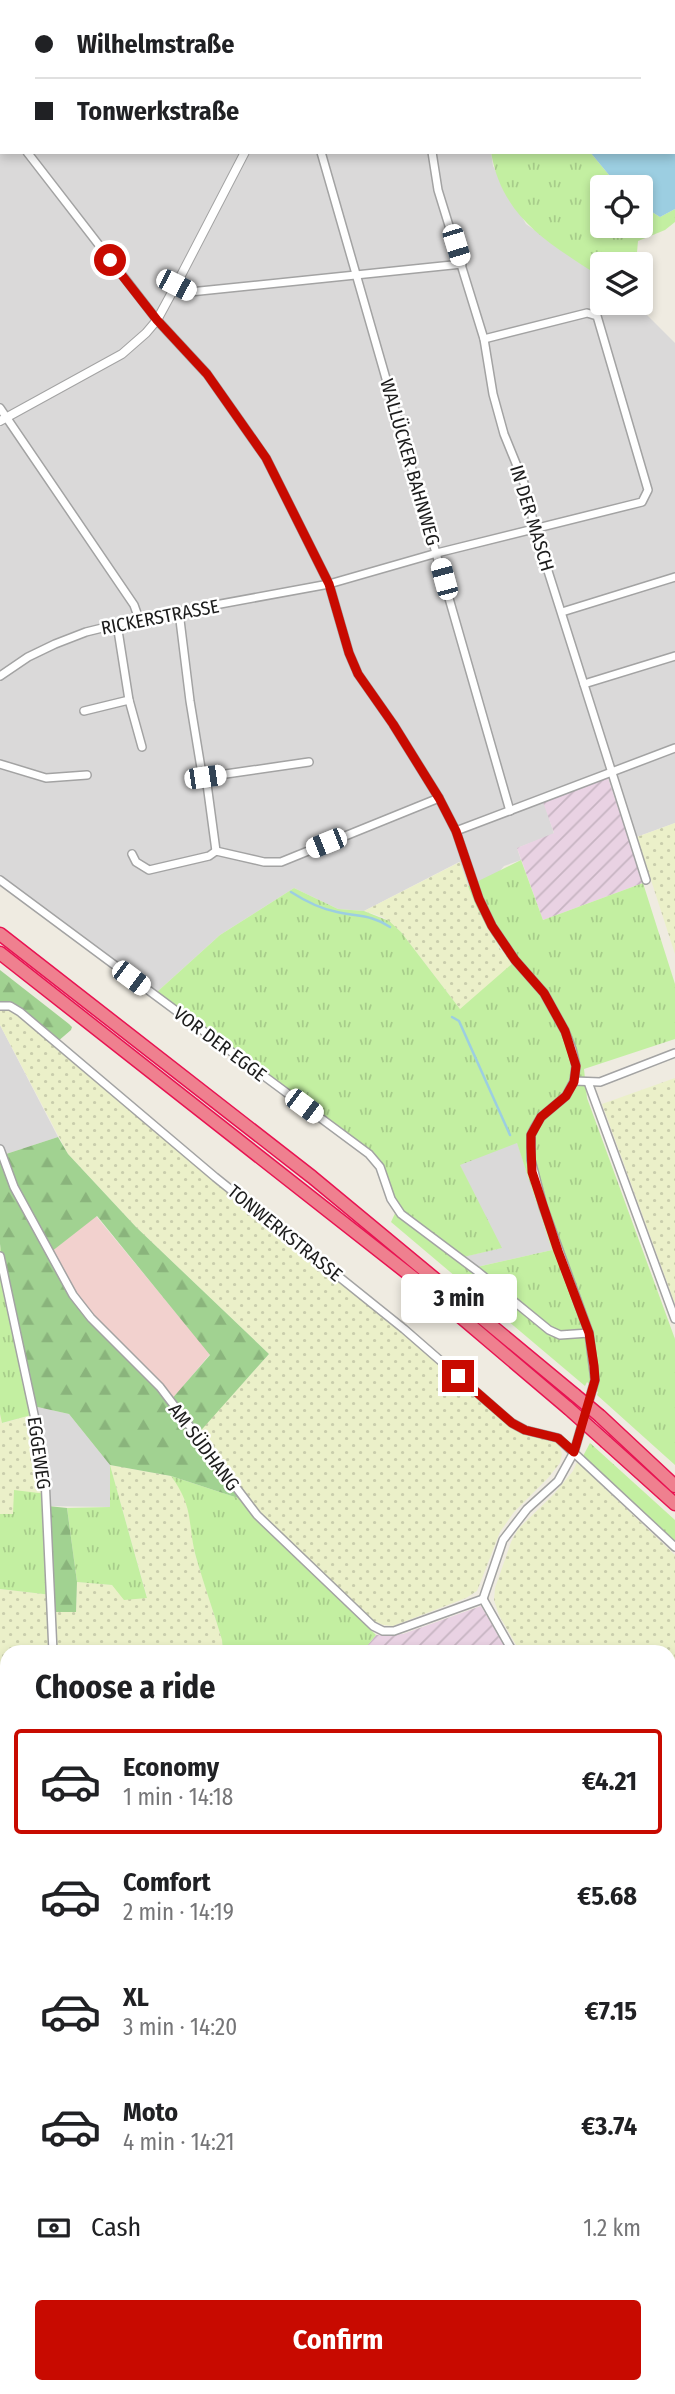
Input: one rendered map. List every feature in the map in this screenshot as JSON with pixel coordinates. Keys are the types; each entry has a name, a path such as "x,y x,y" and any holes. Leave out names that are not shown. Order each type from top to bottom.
{"highway":[{"path":"0,934 312,1177 430,1273 600,1416 675,1486"},
{"path":"0,953 386,1255 568,1408 675,1504"}],"street":[{"path":"29,154 157,320 207,374 266,458 329,584 349,653 358,674 439,798 456,831 479,899 492,926 515,960 544,993 565,1031 576,1066 574,1082 566,1096 541,1117 535,1126 531,1135 532,1172 589,1333 595,1380 574,1452 558,1481 527,1508 503,1541 483,1599 509,1645"},
{"path":"4,419 122,354 146,333 157,320 244,154"},
{"name":"WALLÜCKER BAHNWEG","path":"322,154 510,811"},
{"name":"IN DER MASCH","path":"432,154 438,190 484,339 496,407 526,488 535,530 646,880"},
{"path":"176,285 190,292 462,264"},
{"name":"RICKERSTRASSE","path":"0,676 28,657 55,644 117,624 329,584 437,553 640,504 648,490 597,316 587,313 484,339"},
{"path":"0,408 4,419 134,605 139,619"},
{"path":"562,612 675,577"},
{"path":"179,612 192,715 216,851"},
{"path":"117,624 129,700 142,747"},
{"path":"584,684 675,656"},
{"path":"84,711 129,700"},
{"path":"456,831 675,748"},
{"path":"205,777 309,762"},
{"path":"0,764 46,778 87,775"},
{"path":"132,854 136,862 149,870 200,858 216,851 264,862 281,862 439,798"},
{"name":"VOR DER EGGE","path":"0,880 369,1154 380,1167 391,1199 401,1214 477,1271 549,1331 559,1335 589,1333"},
{"name":"TONWERKSTRASSE","path":"0,1006 10,1006 20,1012 215,1177 404,1329 512,1423 525,1430 558,1438 574,1452"},
{"path":"574,1082 600,1082 675,1053"},
{"path":"588,1082 675,1319"},
{"name":"AM SÜDHANG","path":"0,1149 14,1186 73,1295 91,1318 160,1387 257,1515 363,1617 383,1631 394,1631 483,1599"},
{"name":"EGGEWEG","path":"0,1256 45,1477 53,1645"},
{"path":"574,1452 675,1548"}],"shaded area":[{"path":"0,154 491,154 493,166 526,224 590,269 590,315 647,315 675,343 675,823 628,840 608,778 544,802 554,834 517,848 521,860 504,866 498,873 468,886 459,862 364,911 338,909 294,888 220,935 157,992 0,877"},
{"path":"608,778 643,883 543,920 517,848 554,833 543,802"},
{"path":"0,1025 58,1137 3,1155 0,1147"},
{"path":"517,1142 552,1250 468,1269 454,1259 501,1248 459,1164"},
{"path":"96,1216 210,1354 171,1401 91,1317 74,1294 51,1252"},
{"path":"33,1406 69,1414 110,1465 110,1507 48,1506"},
{"path":"481,1606 504,1645 368,1645 376,1635 403,1634"}],"green space":[{"path":"492,154 592,154 609,175 590,175 590,238 645,238 638,241 637,252 590,252 590,270 531,227 506,195"},
{"path":"675,209 675,222 653,235 653,213 660,217"},
{"path":"675,823 675,954 637,837"},
{"path":"521,860 543,920 643,883 675,984 675,1039 584,1069 587,1098 675,1339 675,1465 597,1395 598,1392 587,1382 585,1386 391,1222 398,1207 383,1166 372,1153 157,992 220,935 294,888 338,909 364,911 389,921 401,932 460,1009 513,963 487,927 468,886","holes":["517,1143 552,1250 468,1269 455,1259 502,1248 460,1165"]},
{"path":"460,862 473,899 500,949 514,963 460,1009 401,932 383,917 364,911"},
{"path":"0,970 69,1024 71,1030 57,1042 11,1003 0,1002"},
{"path":"0,1007 9,1007 403,1330 511,1425 551,1437 559,1445 562,1454 560,1463 514,1512 500,1532 477,1591 466,1598 393,1626 383,1625 372,1620 258,1514 198,1433 269,1354 136,1227 68,1154 0,1025"},
{"path":"675,1078 675,1304 602,1104"},
{"path":"58,1137 68,1154 136,1227 269,1354 196,1436 241,1499 171,1476 110,1465 69,1414 33,1406 6,1286 0,1244 0,1152 18,1195 38,1237 75,1298 98,1327 170,1401 210,1355 97,1216 51,1252 15,1186 3,1155"},
{"path":"0,1244 6,1286 35,1414 2,1423 0,1414"},
{"path":"0,1414 3,1423 35,1414 47,1494 13,1514 0,1514"},
{"path":"590,1443 675,1520 675,1544 583,1456"},
{"path":"577,1462 675,1555 675,1645 516,1645 499,1615 494,1600 495,1588 518,1529 573,1471"},
{"path":"110,1465 171,1476 182,1491 190,1514 195,1554 222,1645 0,1645 0,1589 52,1595 76,1612 77,1582 112,1585 147,1597"},
{"path":"110,1465 147,1598 124,1600 112,1585 77,1582 67,1508 110,1507"},
{"path":"171,1476 241,1499 376,1635 368,1645 222,1645 196,1557 187,1507"},
{"path":"14,1490 47,1494 52,1595 0,1589 0,1514 13,1514"},
{"path":"48,1506 67,1508 77,1582 76,1612 54,1612"}],"water":[{"path":"592,154 675,154 675,209 660,217 653,213 653,175 609,175"}],"waterway":[{"path":"291,892 325,909 370,918 390,927"},
{"path":"452,1017 459,1021 510,1135"}],"route":[{"path":"110,260 157,320 207,374 266,458 329,584 349,653 358,674 439,798 456,831 484,911 515,960 544,993 572,1049 576,1066 574,1082 566,1096 541,1117 535,1126 531,1135 531,1147 532,1172 589,1333 594,1366 595,1380 574,1452 558,1438 537,1434 512,1423 458,1376"}]}
